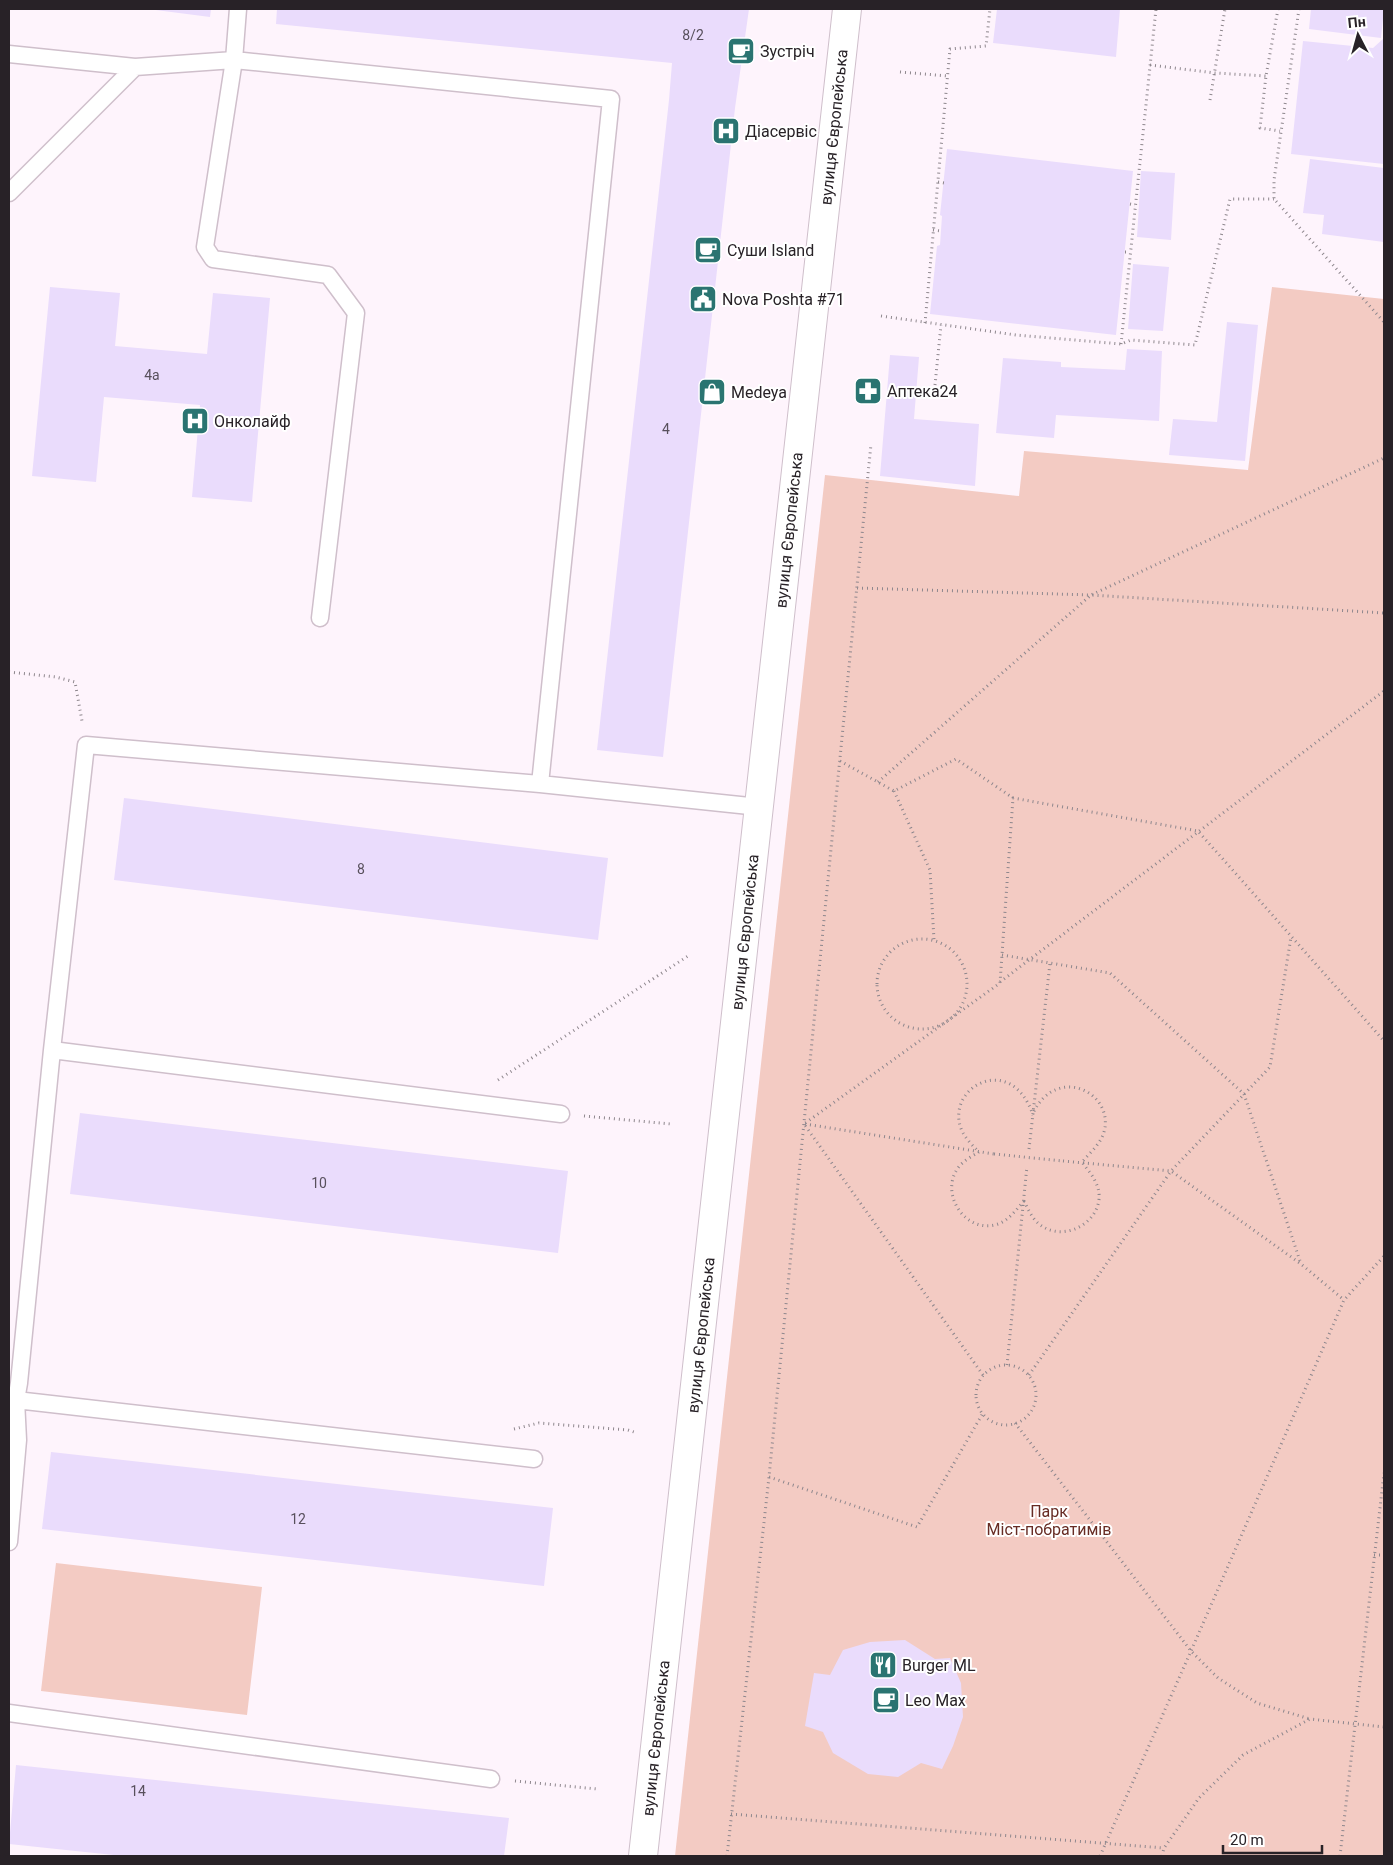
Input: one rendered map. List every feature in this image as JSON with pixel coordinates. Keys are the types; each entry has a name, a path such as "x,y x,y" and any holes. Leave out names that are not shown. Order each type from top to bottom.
{"street":[{"name":"вулиця Європейська","path":"643,1856 847,9"}],"lane":[{"path":"238,9 234,60 205,247 213,259 328,275 356,313 320,618"},
{"path":"9,54 135,67 234,60 611,99 540,784"},
{"path":"9,193 135,67"},
{"path":"9,1542 18,1440 13,1400 86,745 540,784 759,807"},
{"path":"52,1050 561,1114"},
{"path":"13,1400 534,1459"},
{"path":"9,1713 491,1779"}],"path":[{"path":"925,323 950,49 986,46 990,9"},
{"path":"1121,344 1156,9"},
{"path":"1210,100 1225,9"},
{"path":"1278,9 1266,76 1260,128 1280,131"},
{"path":"1299,9 1280,131 1274,180 1274,199 1384,322"},
{"path":"1150,65 1215,73 1266,76"},
{"path":"900,72 948,76"},
{"path":"938,182 944,183"},
{"path":"881,316 1016,335 1121,344 1131,340 1195,345 1230,199 1274,199"},
{"path":"1130,204 1135,205"},
{"path":"933,230 941,231"},
{"path":"1125,252 1130,252"},
{"path":"928,281 933,282"},
{"path":"1120,303 1125,303"},
{"path":"935,385 941,325"},
{"path":"727,1856 769,1477 871,444"},
{"path":"878,782 1091,596 1384,458"},
{"path":"857,588 1091,596 1384,613"},
{"path":"9,672 56,677 75,682 86,745"},
{"path":"804,1124 1000,983 1384,691"},
{"path":"894,791 956,759 1013,798 1198,831 1384,1041"},
{"path":"840,762 894,791 930,870 934,940"},
{"path":"1000,983 1013,798"},
{"path":"1029,1375 1171,1172 1270,1067 1292,937"},
{"path":"918,939 934,940 945,945 957,956 965,969 966,991 961,1006 952,1018 938,1026 926,1029 910,1028 895,1021 884,1010 878,995 876,979 881,964 891,951 904,942 918,939"},
{"path":"1002,955 1110,973 1244,1094 1301,1264"},
{"path":"465,1102 688,956"},
{"path":"1029,1149 1050,963"},
{"path":"979,1152 963,1132 959,1121 960,1108 970,1090 989,1080 1001,1080 1009,1083 1020,1089 1033,1114"},
{"path":"1033,1114 1043,1097 1053,1090 1062,1087 1074,1087 1093,1096 1102,1108 1105,1121 1103,1135 1082,1162"},
{"path":"561,1114 671,1124"},
{"path":"804,1124 994,1154 1171,1172 1301,1264 1344,1300"},
{"path":"804,1124 983,1375"},
{"path":"979,1152 962,1163 952,1181 955,1205 964,1216 974,1223 984,1225 997,1224 1012,1215 1024,1201"},
{"path":"1024,1201 1038,1223 1049,1230 1059,1232 1072,1231 1087,1223 1097,1208 1099,1194 1096,1182 1082,1162"},
{"path":"1007,1365 1027,1166"},
{"path":"1100,1856 1344,1300 1384,1256"},
{"path":"1001,1365 1021,1368 1035,1384 1034,1407 1028,1415 1015,1423 1005,1425 990,1420 982,1413 976,1395 978,1384 983,1375 1001,1365"},
{"path":"769,1477 917,1527 982,1413"},
{"path":"1015,1423 1191,1651 1218,1678 1257,1702 1310,1718 1384,1727"},
{"path":"1340,1856 1384,1473"},
{"path":"1374,1554 1384,1555"},
{"path":"1162,1856 1164,1848 1199,1798 1243,1755 1310,1718"},
{"path":"491,1779 597,1789"},
{"path":"731,1814 1164,1848"}],"green space":[{"name":"Парк Міст-побратимів","path":"1272,287 1384,299 1384,1856 675,1856 825,475 1019,496 1024,451 1248,470"},
{"path":"56,1563 262,1587 247,1715 41,1691"}],"building":[{"path":"148,9 211,9 210,17"},
{"path":"277,9 749,9 735,108 663,757 597,750 672,63 276,24"},
{"path":"997,9 1120,9 1116,57 993,43"},
{"path":"1311,9 1384,9 1381,38 1309,29"},
{"path":"1384,38 1384,164 1291,154 1303,41 1373,48"},
{"path":"947,149 1133,171 1116,335 930,314 937,246 940,245 942,216 940,215"},
{"path":"1310,159 1384,168 1384,242 1322,234 1324,215 1303,213"},
{"path":"1141,171 1175,173 1171,240 1137,237"},
{"path":"1133,264 1169,267 1163,331 1128,329"},
{"name":"Онколайф","path":"50,287 120,293 115,346 207,354 213,293 270,298 252,502 192,497 200,405 104,397 96,482 32,476"},
{"path":"1227,322 1258,325 1245,461 1169,455 1173,419 1217,422"},
{"path":"1127,349 1162,351 1159,421 1056,415 1054,438 996,433 1003,358 1061,362 1061,367 1125,370"},
{"path":"890,355 919,357 914,419 979,424 975,486 880,476"},
{"path":"124,798 608,858 598,940 114,880"},
{"path":"80,1113 568,1171 558,1253 70,1194"},
{"path":"51,1452 553,1508 544,1586 42,1529"},
{"name":"Leo Max","path":"905,1640 935,1659 950,1658 961,1683 963,1717 953,1746 942,1769 921,1763 898,1777 868,1774 833,1753 823,1732 805,1726 814,1673 830,1675 843,1650 870,1642"},
{"path":"16,1765 509,1818 504,1856 123,1856 9,1844"}],"place":[{"name":"Зустрiч","path":"741,51"},
{"name":"Діасервіс","path":"726,131"},
{"name":"Суши Island","path":"708,250"},
{"name":"Nova Poshta #71","path":"703,299"},
{"name":"Аптека24","path":"868,391"},
{"name":"Medeya","path":"712,392"},
{"name":"Онколайф","path":"195,421"},
{"name":"Burger ML","path":"883,1665"},
{"name":"Leo Max","path":"886,1700"}]}
